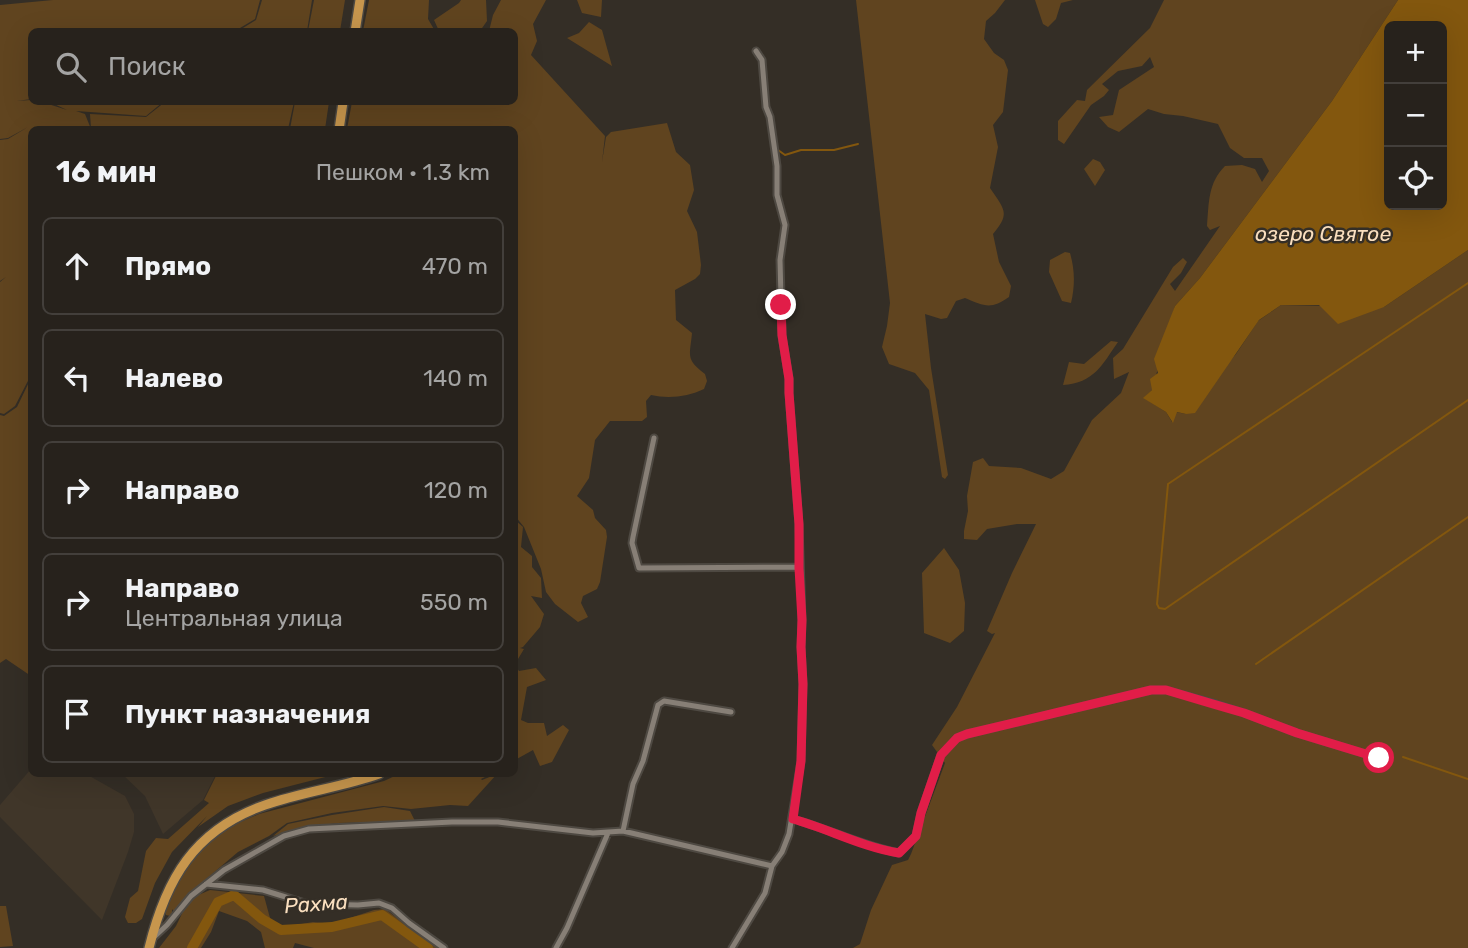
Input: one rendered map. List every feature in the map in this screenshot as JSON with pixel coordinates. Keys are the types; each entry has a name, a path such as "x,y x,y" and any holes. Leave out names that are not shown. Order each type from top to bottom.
{"main road":[{"path":"356,28 360,0"},
{"path":"340,126 343,105"},
{"path":"150,944 160,909 172,882 193,850 207,837 264,805 370,777"}],"street":[{"path":"732,948 765,893 772,866 782,852 789,834 801,761 803,684 799,513 789,379 782,335 780,260 785,225 776,195 777,166 766,107 762,60 756,51"},
{"path":"654,438 632,543 639,568 799,568"},
{"path":"793,819 857,843 899,853 916,836 936,766 941,755 957,738 1151,690 1166,690 1201,700 1379,758"},
{"path":"623,831 633,784 643,761 658,705 664,701 730,712"},
{"path":"150,944 191,896 223,870 284,836 309,830 480,821 593,833 623,831 772,866"},
{"path":"556,948 608,833"},
{"path":"206,884 263,890 305,903 379,904 392,908 444,948"}],"shaded area":[{"path":"53,0 260,0 255,19 240,28 28,28 28,99 17,101 28,100 28,105 51,105 67,110 56,105 159,105 146,116 76,111 85,114 90,126 28,126 8,138 0,139 0,5"},
{"path":"262,0 312,0 307,28 243,28 256,20"},
{"path":"314,0 345,0 340,28 309,28"},
{"path":"369,0 429,0 428,19 433,28 364,28"},
{"path":"461,0 486,0 487,21 482,28 438,28 434,20"},
{"path":"501,0 546,0 533,24 537,41 531,55 605,136 602,162 606,137 611,132 667,123 676,152 690,165 694,190 687,211 697,232 700,274 675,290 676,320 692,333 690,356 705,374 707,381 704,389 691,394 671,397 651,395 646,401 647,417 642,421 610,421 595,440 589,478 577,496 593,510 595,518 606,530 607,537 600,582 597,589 583,596 581,603 588,617 578,622 555,604 546,592 541,569 524,527 518,520 518,126 348,126 351,105 518,105 518,28 490,28"},
{"path":"577,0 602,0 601,17 582,13"},
{"path":"856,0 1005,0 986,21 984,39 994,53 1004,60 1008,70 1003,112 993,125 998,147 990,188 1003,211 1002,221 993,234 999,262 1011,286 1009,297 997,304 983,305 965,298 956,301 947,318 925,314 948,475 945,479 942,477 929,390 915,373 889,364 882,347 890,303"},
{"path":"1035,0 1073,0 1061,3 1056,19 1048,27 1043,24"},
{"path":"1164,0 1398,0 1332,101 1200,278 1175,306 1152,390 1144,398 1166,412 1172,422 1176,412 1186,414 1236,354 1258,321 1281,305 1384,307 1468,250 1468,948 853,948 860,944 871,910 892,865 908,860 911,854 945,763 932,745 957,707 995,633 987,631 1036,524 987,529 977,540 964,539 973,462 983,458 989,466 1021,468 1051,479 1064,471 1092,420 1121,393 1129,372 1114,379 1113,358 1123,349 1173,267 1183,258 1187,262 1170,284 1175,291 1220,226 1210,230 1207,226 1210,193 1219,172 1225,166 1242,165 1255,169 1262,182 1269,171 1262,158 1244,158 1230,148 1218,124 1148,109 1119,132 1108,127 1099,117 1113,115 1119,90 1154,67 1150,57 1142,66 1118,71 1102,84 1109,90 1091,105 1064,144 1058,140 1058,121 1077,100 1085,101 1087,90 1150,28"},
{"path":"589,22 602,30 612,66 567,38 579,33"},
{"path":"161,105 293,105 289,126 91,126 90,114 146,117"},
{"path":"294,105 329,105 325,126 291,126"},
{"path":"28,127 28,381 15,406 4,414 0,413 0,282 6,277 0,281 0,140 8,139"},
{"path":"1093,159 1100,162 1105,170 1095,186 1084,169"},
{"path":"1065,252 1070,253 1074,272 1071,303 1062,301 1049,272 1050,260"},
{"path":"1111,341 1118,342 1090,377 1074,384 1063,385 1069,362 1084,364"},
{"path":"28,384 28,674 6,659 0,663 0,415 4,416 17,407"},
{"path":"518,523 523,527 521,547 532,556 532,567 541,578 542,598 531,596 544,614 540,627 520,648 524,649 518,659"},
{"path":"944,548 959,570 965,603 964,631 950,643 924,633 922,573"},
{"path":"536,668 546,680 527,687 521,720 544,723 547,736 563,725 569,730 552,762 540,766 533,750 518,758 518,670"},
{"path":"28,772 28,777 91,777 125,796 134,814 134,832 102,920 0,817 0,805"},
{"path":"125,777 214,777 203,800 163,834 145,796"},
{"path":"216,777 325,777 263,793 228,806 198,827 207,816 172,852 155,883 142,919 136,923 128,923 125,917 130,898 138,891 146,851 156,838 168,839 209,803 204,800"},
{"path":"393,777 485,777 482,780 494,777 468,806 411,809 383,806 287,823 238,852 192,891 174,912 172,909 170,916 166,915 165,904 192,857 210,839 231,826 259,814"},
{"path":"384,807 410,811 415,821 339,823 311,826 273,836 288,824"},
{"path":"210,890 264,896 273,929 313,922 332,924 385,909 437,948 314,948 295,943 293,948 265,948 261,932 247,921 219,911 201,948 159,948 176,926 189,899"},
{"path":"0,906 6,906 13,946 0,947"}],"water":[{"name":"озеро Святое","path":"1398,0 1468,0 1468,250 1384,307 1338,324 1319,305 1281,305 1259,320 1195,413 1177,412 1173,423 1166,412 1143,398 1152,390 1150,379 1158,373 1154,359 1175,306 1200,278 1332,101 1384,21 1384,210 1447,210 1447,21 1384,21"}],"waterway":[{"path":"778,150 785,155 801,150 834,150 858,144"},
{"path":"1468,283 1168,484 1157,604 1159,608 1165,609 1468,400"},
{"path":"1256,664 1468,517"},
{"path":"1403,757 1468,779"},
{"name":"Рахма","path":"192,948 218,902 234,895 262,919 281,930 332,927 382,915 428,948"}],"route":[{"path":"781,305 798,491 802,620 801,761 793,819 857,843 899,853 916,836 936,766 941,755 957,738 1151,690 1166,690 1244,713 1297,733 1379,758"}]}
